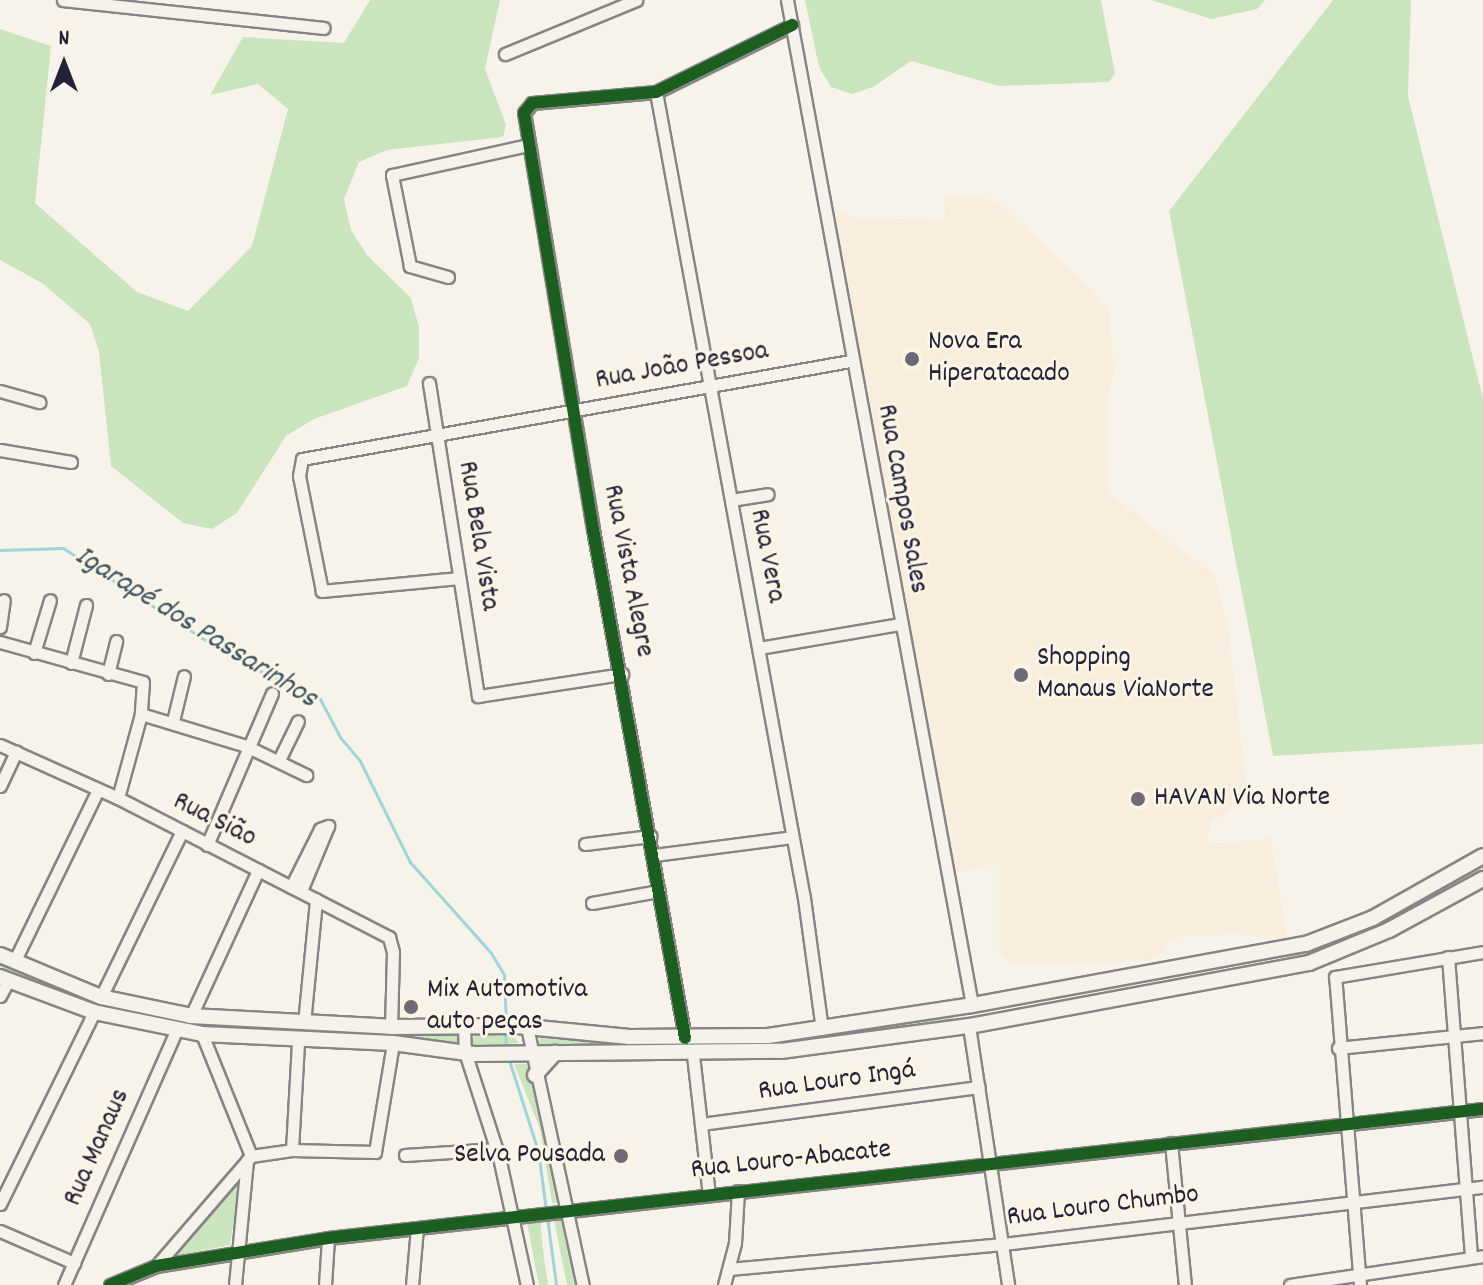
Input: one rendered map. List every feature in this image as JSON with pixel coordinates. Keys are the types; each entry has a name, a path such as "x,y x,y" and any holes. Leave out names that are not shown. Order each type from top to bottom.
{"main road":[{"path":"0,955 101,997 191,1016 391,1027 522,1026 685,1038 822,1029 1306,944 1373,918 1483,856"},
{"path":"4,979 94,1012 202,1034 298,1041 393,1043 470,1053 693,1055 781,1051 969,1026 1334,955 1483,879"},
{"path":"535,1075 555,1053"}],"street":[{"path":"63,0 324,28"},
{"path":"505,54 636,0"},
{"name":"Rua Campos Sales","path":"787,0 850,361 972,1005"},
{"path":"656,92 792,25"},
{"name":"Rua Vista Alegre","path":"656,92 532,103 524,113 573,410 685,1038"},
{"name":"Rua Vera","path":"656,92 713,385 792,837 822,1029"},
{"path":"448,277 410,266 392,175 529,145"},
{"name":"Rua João Pessoa","path":"459,578 326,593 320,587 299,476 302,459 311,454 850,361"},
{"name":"Rua Bela Vista","path":"429,383 478,696 622,674"},
{"path":"0,391 39,402"},
{"path":"0,450 71,462"},
{"path":"731,500 768,494"},
{"path":"0,627 4,600"},
{"path":"34,653 50,600"},
{"path":"71,663 86,605"},
{"path":"759,648 899,624"},
{"path":"108,674 116,641"},
{"path":"0,642 143,682 141,714 118,798"},
{"path":"173,721 184,676"},
{"path":"207,845 246,746 272,693"},
{"path":"141,714 173,721 246,746 306,775"},
{"path":"279,760 298,721"},
{"name":"Rua Sião","path":"0,745 118,798 383,932 393,952 391,1027"},
{"path":"0,786 16,752"},
{"path":"14,962 98,790"},
{"path":"328,826 296,889 320,829 328,826"},
{"path":"101,997 182,831"},
{"path":"585,844 651,836"},
{"path":"654,855 792,837"},
{"path":"191,1016 258,870"},
{"path":"592,903 659,891"},
{"path":"304,1023 316,900"},
{"path":"1340,972 1483,952"},
{"path":"1334,955 1340,972 1333,987 1360,1279"},
{"path":"1290,1285 1360,1279 1477,1257 1466,1189 1448,957"},
{"path":"0,996 4,979"},
{"path":"0,1204 94,1012"},
{"path":"468,1026 470,1053 497,1149 527,1285"},
{"path":"522,1026 562,1210 583,1285"},
{"path":"969,1026 1008,1285"},
{"name":"Rua Manaus","path":"64,1285 176,1031"},
{"path":"1338,1048 1483,1033"},
{"path":"202,1034 249,1158 235,1285"},
{"path":"292,1150 298,1041"},
{"path":"156,1266 249,1158 292,1150 377,1150 393,1043"},
{"path":"693,1055 709,1195"},
{"name":"Rua Louro Ingá","path":"701,1124 979,1087"},
{"name":"Rua Louro-Abacate","path":"110,1285 156,1266 239,1250 328,1238 527,1213 1483,1109"},
{"path":"1171,1143 1185,1285"},
{"path":"405,1155 497,1149"},
{"name":"Rua Louro Chumbo","path":"729,1269 1003,1244 1483,1187"},
{"path":"724,1285 729,1269 738,1191"},
{"path":"412,1285 417,1228"},
{"path":"0,1231 74,1263"},
{"path":"325,1285 328,1238"}],"shaded area":[{"path":"982,197 998,203 1096,293 1109,314 1114,371 1107,400 1108,493 1215,576 1229,636 1246,783 1237,804 1211,823 1206,844 1271,839 1287,941 1239,934 1169,937 1163,952 1148,960 1011,964 999,953 999,862 953,874 828,202 854,218 944,220 945,199"}],"green space":[{"path":"370,0 500,0 485,69 506,125 503,137 387,150 359,162 344,199 351,230 367,255 411,298 419,327 419,358 407,386 314,419 286,436 237,513 212,529 183,523 111,466 99,352 90,324 42,283 0,260 0,29 51,46 35,203 137,292 188,311 252,246 288,109 258,84 210,95 243,37 344,43"},
{"path":"805,0 1101,0 1115,74 1109,82 999,86 911,61 873,87 852,94 831,87 819,67"},
{"path":"1151,0 1265,0 1257,9 1211,19"},
{"path":"1333,0 1411,0 1408,96 1483,399 1483,744 1273,756 1169,211"},
{"path":"1483,864 1483,872 1371,935 1294,961 1286,957 1360,932"},
{"path":"0,960 131,1009 463,1030 463,1043 184,1026 101,1008 0,967"},
{"path":"953,1013 955,1021 820,1042 707,1049 539,1046 540,1035 649,1041"},
{"path":"481,1032 514,1034 518,1043 476,1046 470,1040"},
{"path":"514,1064 527,1064 566,1202 552,1203 540,1129"},
{"path":"242,1172 230,1245 173,1256 172,1254"},
{"path":"564,1215 583,1285 567,1285 554,1220"},
{"path":"540,1219 548,1285 539,1285 527,1223"}],"waterway":[{"name":"Igarapé dos Passarinhos","path":"0,550 63,548 233,658 320,699 340,737 360,761 410,862 491,953 504,975 506,1022"},
{"name":"Igarapé dos Passarinhos","path":"505,1030 506,1050"},
{"name":"Igarapé dos Passarinhos","path":"508,1057 538,1151 556,1285"}],"cycle path":[{"path":"685,1038 593,529 524,113 532,103 656,92 792,25"},
{"path":"110,1285 156,1266 328,1238 1483,1109"}],"place":[{"name":"Nova Era Hiperatacado","path":"912,359"},
{"name":"Shopping Manaus ViaNorte","path":"1021,675"},
{"name":"HAVAN Via Norte","path":"1138,799"},
{"name":"Mix Automotiva auto peças","path":"411,1007"},
{"name":"Selva Pousada","path":"621,1156"}]}
